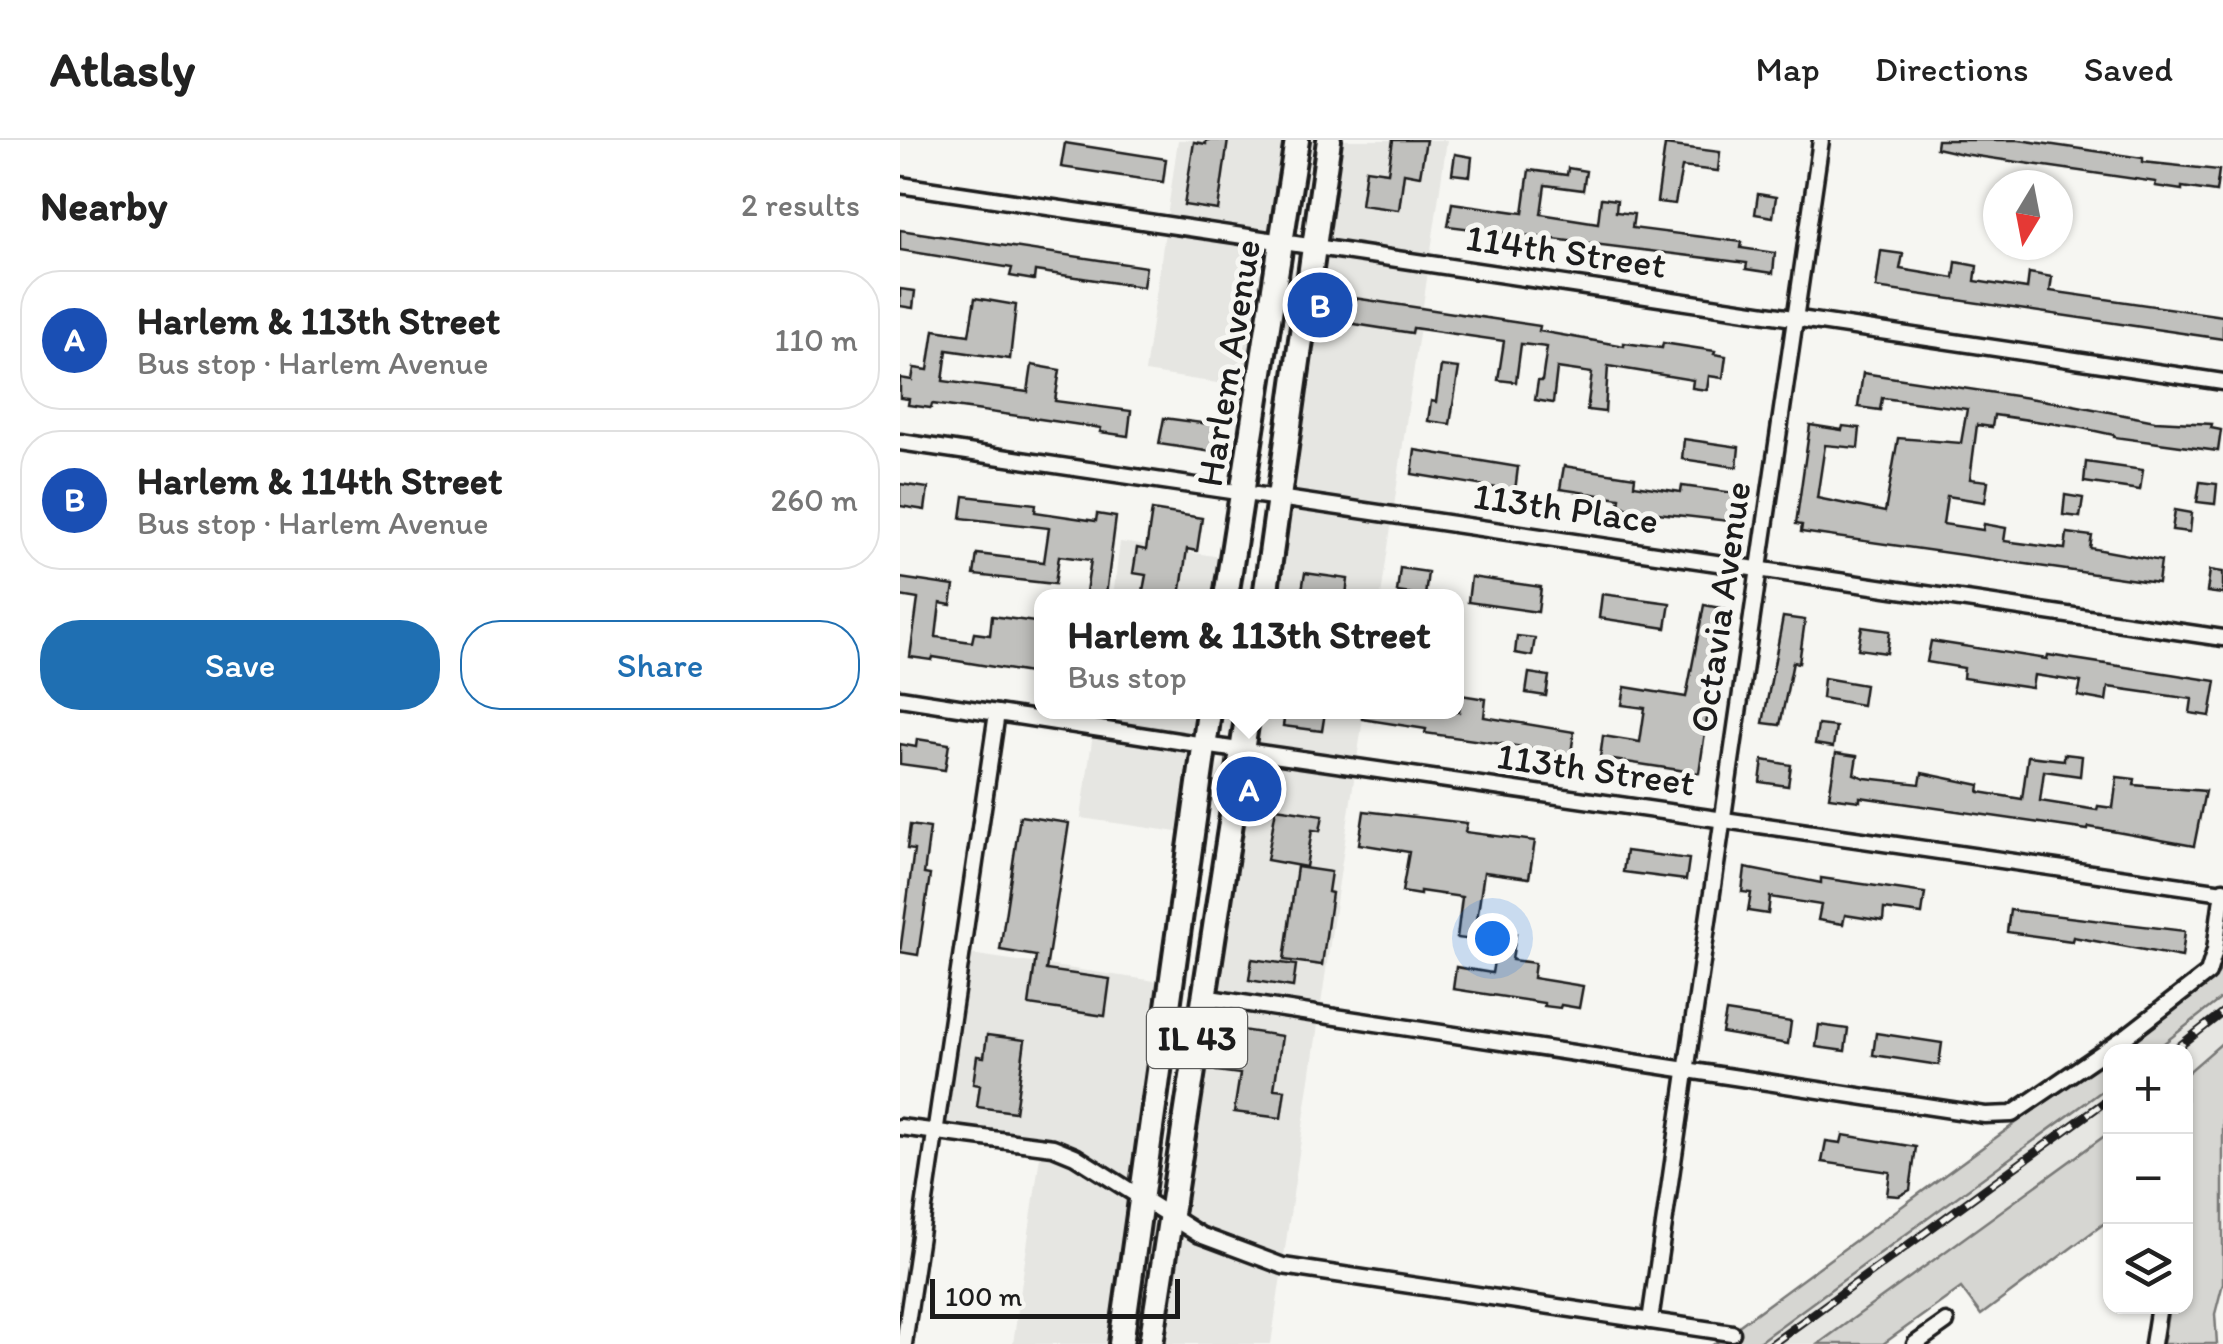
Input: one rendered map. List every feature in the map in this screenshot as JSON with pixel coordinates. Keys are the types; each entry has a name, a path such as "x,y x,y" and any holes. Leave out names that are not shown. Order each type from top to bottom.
{"main road":[{"name":"Harlem Avenue","path":"1227,589 1298,140"},
{"name":"Harlem Avenue","path":"1265,589 1329,140"},
{"name":"IL 43","path":"1121,1344 1207,719"},
{"name":"IL 43","path":"1151,1344 1247,719"}],"street":[{"name":"Octavia Avenue","path":"1650,1321 1821,140"},
{"name":"114th Street","path":"900,185 2223,382"},
{"name":"113th Place","path":"900,442 2223,638"},
{"name":"113th Street","path":"900,698 1034,719"},
{"path":"904,1344 996,713"},
{"name":"113th Street","path":"1035,719 2223,891"},
{"path":"1203,997 1986,1115 2012,1114 2128,1035 2208,973 2223,891"},
{"path":"900,1127 1053,1147 1075,1156 1200,1234 1283,1266 1732,1333"},
{"path":"2153,1344 2159,1314"},
{"path":"1915,1344 1946,1322"}],"shaded area":[{"path":"1178,140 1285,140 1250,388 1145,372"},
{"path":"1338,140 1447,140 1382,589 1273,589"},
{"path":"1120,542 1228,558 1223,589 1114,589"},
{"path":"1095,719 1203,719 1184,833 1081,818"},
{"path":"1254,719 1363,719 1271,1344 1163,1344"},
{"path":"970,954 1162,982 1110,1344 1013,1344 1043,1135 943,1124"},
{"path":"2223,969 2223,997 2163,1044 2124,1044"},
{"path":"2223,997 2223,1042 2193,1068 2193,1044 2164,1044"},
{"path":"2223,1042 2223,1283 2215,1314 2217,1344 2163,1344 2168,1314 2193,1314 2193,1068"},
{"path":"2103,1059 2103,1090 1756,1344 1714,1344"},
{"path":"2103,1090 2103,1137 1919,1272 1818,1344 1756,1344"},
{"path":"2103,1137 2103,1224 1981,1315 1961,1288 1883,1344 1818,1344"}],"building":[{"path":"1206,140 1228,140 1218,210 1184,205 1194,142 1206,144"},
{"path":"1393,140 1426,140 1420,176 1404,173 1399,210 1361,205 1366,169 1388,172"},
{"path":"1937,140 2019,140 2143,158 2143,162 2219,170 2216,192 2155,186 2156,182 1963,154 1936,148"},
{"path":"1065,143 1166,159 1163,182 1061,167"},
{"path":"1665,145 1720,152 1718,171 1682,167 1675,204 1657,202"},
{"path":"1455,154 1472,157 1470,176 1452,174"},
{"path":"1568,168 1586,171 1583,190 1545,185 1541,214 1598,223 1601,198 1617,200 1616,212 1634,214 1632,228 1742,242 1741,248 1775,253 1773,273 1746,269 1747,263 1448,226 1452,203 1523,213 1529,170 1567,175"},
{"path":"1758,194 1776,197 1773,217 1755,214"},
{"path":"900,230 1146,267 1143,287 1035,271 1034,280 1010,276 1012,268 900,250"},
{"path":"1881,251 1903,254 1900,269 1954,278 1956,262 1977,266 1975,281 2027,289 2029,273 2052,277 2050,291 2223,316 2223,339 1876,288"},
{"path":"900,289 915,291 913,308 900,306"},
{"path":"975,298 1016,305 1010,359 947,350 943,381 1028,392 1032,365 1060,370 1055,401 1131,411 1128,436 1040,419 932,404 931,408 908,405 909,399 900,398 900,378 912,380 914,368 928,370 934,330 969,335"},
{"path":"1354,298 1540,326 1539,331 1624,346 1662,348 1663,343 1715,351 1714,354 1726,356 1723,378 1709,376 1707,390 1692,388 1693,380 1608,366 1605,412 1587,410 1592,373 1557,368 1553,403 1535,400 1547,347 1521,344 1516,382 1498,380 1504,341 1348,323 1343,320 1346,300 1353,302"},
{"path":"1441,366 1459,368 1450,424 1428,421 1431,401 1436,402"},
{"path":"1863,373 2155,421 2212,424 2211,428 2221,430 2218,451 1994,415 1992,427 1977,425 1970,479 1988,481 1985,502 1947,496 1943,524 1983,530 1984,524 2006,528 2004,541 2065,549 2067,533 2092,536 2090,548 2161,561 2158,583 1801,532 1802,525 1796,524 1810,425 1842,430 1843,426 1860,428 1858,448 1825,445 1817,498 1885,512 1898,438 1961,443 1967,409 1882,398 1880,410 1858,407"},
{"path":"1164,418 1217,425 1213,452 1159,444"},
{"path":"1684,439 1739,447 1737,467 1682,459"},
{"path":"1415,450 1518,467 1515,491 1412,474"},
{"path":"2086,462 2143,470 2140,490 2084,482"},
{"path":"1564,466 1635,477 1634,485 1681,492 1682,486 1742,494 1737,522 1640,511 1619,505 1620,498 1560,489"},
{"path":"2200,482 2217,484 2215,504 2197,502"},
{"path":"900,484 928,488 925,510 900,506"},
{"path":"2065,495 2083,498 2080,517 2063,515"},
{"path":"964,496 1036,504 1035,512 1096,521 1097,514 1116,517 1107,589 1086,589 1091,560 1059,556 1055,584 974,575 977,554 1044,562 1049,528 961,518"},
{"path":"1152,510 1202,518 1197,551 1187,549 1181,589 1143,589 1146,575 1133,573 1137,548 1146,550"},
{"path":"2175,510 2192,513 2190,532 2172,530"},
{"path":"1400,568 1428,572 1426,589 1397,589"},
{"path":"2210,570 2223,572 2223,594 2207,592"},
{"path":"1305,573 1348,579 1347,589 1302,589"},
{"path":"1471,577 1541,587 1538,612 1468,602"},
{"path":"900,578 954,586 951,605 940,603 936,637 972,642 974,633 990,635 992,616 1034,622 1034,674 933,657 910,657 918,599 900,596"},
{"path":"1602,594 1670,603 1666,628 1599,618"},
{"path":"1704,605 1726,609 1721,641 1712,640 1704,696 1716,697 1714,712 1708,712 1699,773 1600,758 1603,736 1640,742 1645,708 1622,705 1625,687 1686,697"},
{"path":"1783,617 1805,620 1799,663 1793,662 1780,725 1763,723"},
{"path":"1862,627 1890,631 1887,653 1858,649"},
{"path":"1517,636 1535,638 1532,656 1515,653"},
{"path":"1931,641 2216,681 2210,716 2190,713 2192,699 2108,687 2106,701 2078,696 2081,682 2034,675 2032,688 1963,678 1964,668 1927,662"},
{"path":"1529,673 1549,676 1546,696 1526,693"},
{"path":"1824,678 1865,685 1862,705 1822,698"},
{"path":"1464,695 1486,699 1484,717 1574,732 1571,754 1425,733 1426,729 1362,719 1464,719"},
{"path":"1284,719 1324,719 1322,731 1283,726"},
{"path":"1818,725 1836,727 1833,747 1815,744"},
{"path":"917,739 949,744 945,770 900,764 900,744 916,747"},
{"path":"1836,753 1857,756 1854,774 1865,778 1920,784 1922,773 1980,785 1979,792 2022,799 2028,756 2064,760 2064,754 2082,756 2080,776 2044,771 2040,801 2097,810 2098,806 2113,808 2117,777 2135,779 2134,785 2205,791 2194,846 2089,827 2088,830 1860,797 1860,801 1829,797"},
{"path":"1763,760 1791,765 1788,786 1760,782"},
{"path":"1276,808 1323,815 1320,831 1312,830 1306,867 1267,860"},
{"path":"1364,811 1467,823 1465,832 1535,841 1529,878 1484,872 1476,927 1516,933 1512,960 1535,963 1533,978 1583,986 1579,1008 1544,1006 1453,989 1456,967 1492,973 1497,943 1457,938 1462,897 1402,892 1409,852 1359,844"},
{"path":"1020,816 1069,823 1046,970 1110,979 1105,1016 1029,1005 1036,956 1000,950"},
{"path":"910,825 930,828 924,874 930,875 918,955 900,952 914,850 907,849"},
{"path":"1626,851 1689,859 1686,880 1623,872"},
{"path":"1297,867 1331,872 1328,892 1332,893 1322,965 1284,960"},
{"path":"1745,868 1821,883 1821,878 1925,893 1922,914 1884,909 1883,921 1845,915 1843,924 1818,920 1821,905 1770,897 1768,914 1748,911 1751,893 1742,892"},
{"path":"2010,910 2185,931 2182,957 2073,937 2072,941 2007,932"},
{"path":"1252,959 1296,965 1293,987 1249,980"},
{"path":"1726,1012 1791,1022 1788,1044 1722,1033"},
{"path":"1819,1025 1848,1029 1845,1051 1816,1047"},
{"path":"1228,1028 1282,1036 1274,1089 1285,1090 1281,1118 1234,1112 1240,1074 1216,1071 1222,1032"},
{"path":"1876,1033 1942,1043 1939,1065 1873,1055"},
{"path":"987,1035 1025,1040 1015,1112 977,1107 980,1085 973,1084 977,1056 984,1057"},
{"path":"1843,1135 1916,1147 1910,1190 1899,1196 1887,1195 1890,1172 1822,1162 1826,1141 1841,1143"}],"railway":[{"path":"2182,1044 2223,1012"},
{"path":"1772,1344 2103,1103"}],"place":[{"name":"Harlem & 114th Street","path":"1320,305"},
{"name":"Harlem & 113th Street","path":"1249,789"}]}
